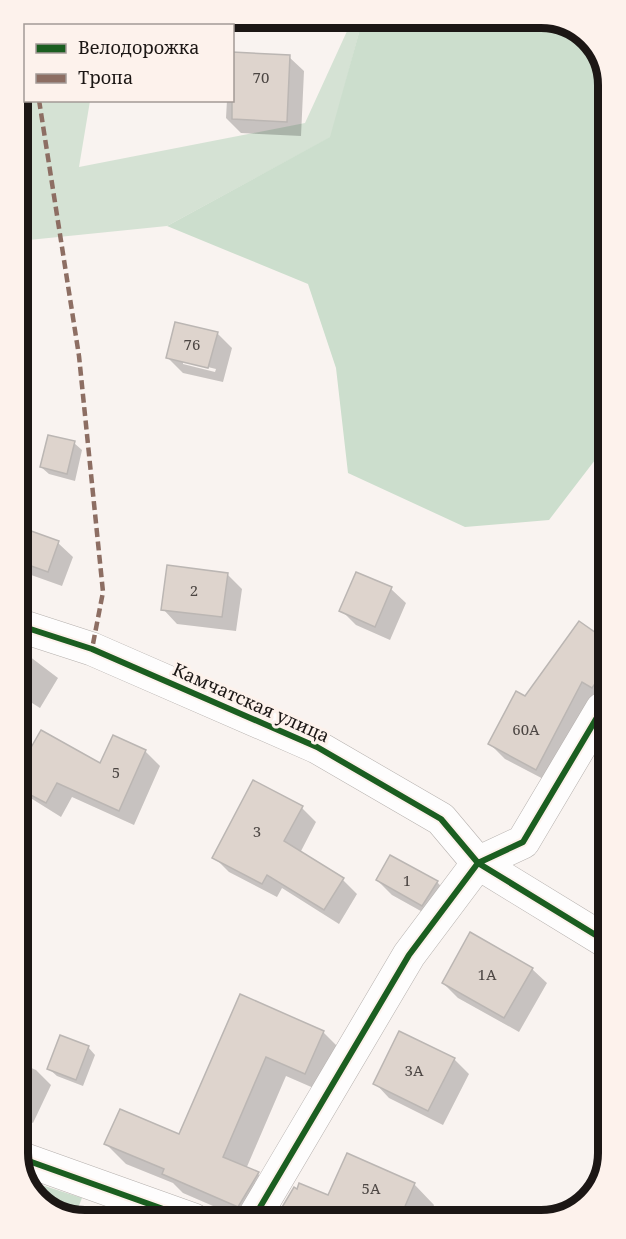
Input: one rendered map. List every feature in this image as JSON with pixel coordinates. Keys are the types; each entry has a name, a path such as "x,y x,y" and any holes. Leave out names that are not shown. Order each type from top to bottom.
{"street":[{"name":"Камчатская улица","path":"28,628 92,649 317,747 441,819 478,863 598,936"},
{"path":"258,1210 409,955 478,863 523,842 598,716"},
{"path":"29,1161 166,1210"}],"green space":[{"path":"348,29 360,29 331,137 167,226 29,240 29,102 90,102 79,167 305,123"},
{"path":"360,29 544,29 569,36 581,45 590,57 598,85 598,456 549,520 465,527 348,473 336,368 308,284 167,226 330,137"},
{"path":"37,1184 82,1198 77,1209 60,1205"}],"building":[{"path":"234,52 290,55 287,122 232,119"},
{"path":"175,322 218,332 208,368 166,358"},
{"path":"48,435 75,441 67,474 40,467"},
{"path":"29,530 59,541 48,572 29,565"},
{"path":"167,565 228,573 222,617 161,610"},
{"path":"356,572 392,587 375,627 339,611"},
{"path":"579,621 598,634 598,679 592,688 582,682 536,770 488,744 516,691 525,696"},
{"path":"41,730 100,763 113,735 146,750 119,811 57,783 46,803 28,794 28,752"},
{"path":"253,780 303,806 284,841 344,878 324,910 267,875 262,884 212,858"},
{"path":"390,855 438,881 422,906 376,880"},
{"path":"470,932 533,968 504,1018 442,983"},
{"path":"240,994 324,1031 305,1074 266,1057 223,1157 259,1172 238,1207 162,1174 164,1169 104,1144 120,1109 179,1134"},
{"path":"399,1031 455,1058 428,1111 373,1084"},
{"path":"60,1035 89,1046 76,1080 47,1069"},
{"path":"347,1153 415,1183 403,1210 280,1210 294,1187 297,1189 299,1183 328,1195"}],"marked path":[{"path":"39,102 79,356 103,592 92,649"}],"cycle path":[{"path":"28,628 92,649 317,747 441,819 478,863 598,936"},
{"path":"258,1210 409,955 478,863 523,842 598,716"},
{"path":"29,1161 166,1210"}]}
